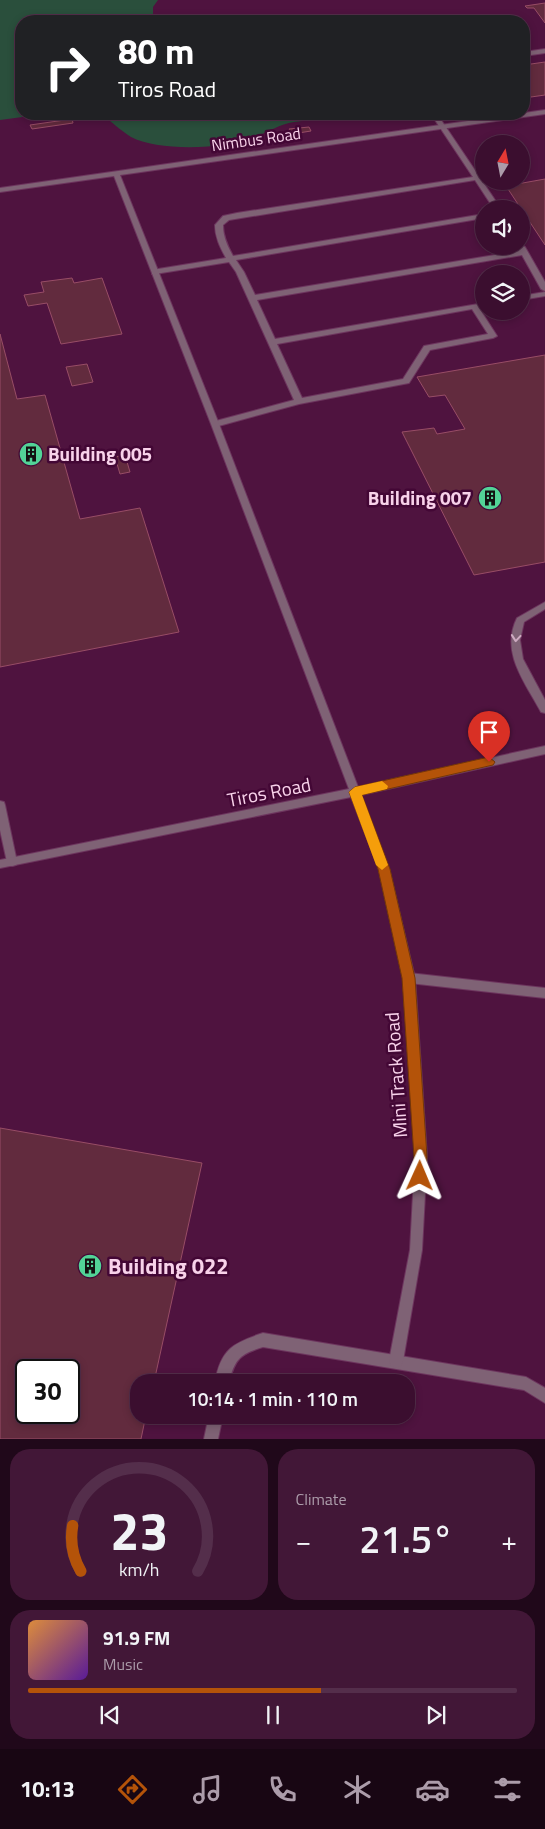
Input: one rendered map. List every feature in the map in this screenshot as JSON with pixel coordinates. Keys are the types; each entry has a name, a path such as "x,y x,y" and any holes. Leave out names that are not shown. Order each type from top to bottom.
{"street":[{"path":"530,53 545,51"},
{"name":"Nimbus Road","path":"530,114 545,112"},
{"path":"438,120 475,175"},
{"name":"Nimbus Road","path":"0,190 486,120"},
{"name":"Mini Track Road","path":"116,173 215,424 384,869 409,978 420,1157 416,1250 396,1361"},
{"path":"299,400 252,298 218,231 219,224 226,218 475,178"},
{"path":"155,272 475,218"},
{"path":"252,298 489,255"},
{"path":"525,255 545,289"},
{"path":"530,296 545,294"},
{"path":"215,424 299,400 406,381 427,348 493,336 474,307 272,342"},
{"path":"545,605 520,620 514,640 518,659 545,709"},
{"name":"Tiros Road","path":"0,864 355,792 545,750"},
{"path":"0,805 12,862"},
{"path":"409,978 545,993"},
{"path":"224,1374 227,1362 240,1347 263,1340 526,1384 545,1396"},
{"path":"211,1439 214,1424"}],"green space":[{"path":"0,0 158,0 153,7 153,15 15,15 15,118 0,120"},
{"path":"108,120 311,120 284,124 243,141 211,146 175,147 158,145 143,142 127,135"}],"building":[{"path":"545,3 545,23 534,8 527,8 525,6"},
{"path":"545,62 545,95 530,96 530,64"},
{"path":"65,120 72,120 73,123 32,129 30,125"},
{"path":"309,127 311,131 292,134 289,129"},
{"path":"545,179 545,245 530,222 530,200 515,200 509,190 530,190 530,182"},
{"path":"72,278 74,283 102,278 122,334 61,344 47,303 28,306 24,295 44,292 41,282"},
{"name":"Building 005","path":"0,334 17,399 45,395 80,519 140,508 179,632 0,667"},
{"name":"Building 007","path":"545,355 545,562 474,575 402,432 434,428 437,434 465,429 445,395 429,397 417,377"},
{"path":"87,364 93,382 72,386 66,367"},
{"path":"125,455 130,472 120,474 115,457"},
{"name":"Building 022","path":"0,1128 202,1163 156,1374 130,1374 130,1424 144,1424 141,1439 0,1439"}],"slow traffic":[{"path":"382,786 355,792 382,865"}],"place":[{"name":"Building 005","path":"31,454"},
{"name":"Building 007","path":"490,498"},
{"name":"Building 022","path":"90,1266"}],"route":[{"path":"420,1176 409,978 384,869 355,792 489,762"}]}
